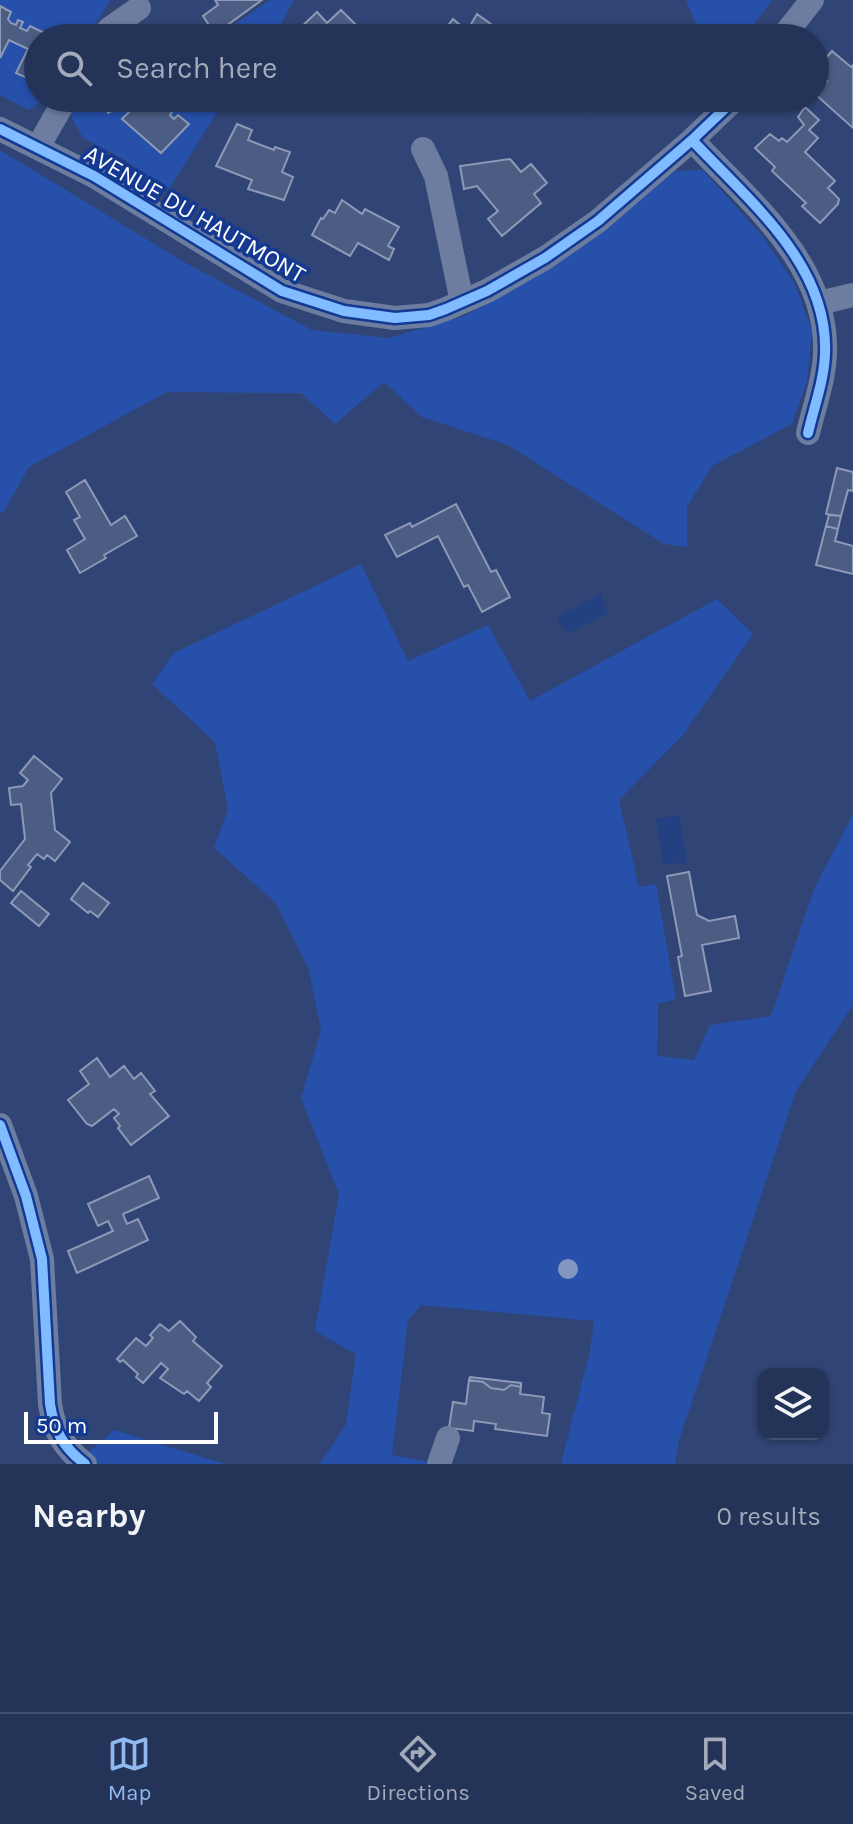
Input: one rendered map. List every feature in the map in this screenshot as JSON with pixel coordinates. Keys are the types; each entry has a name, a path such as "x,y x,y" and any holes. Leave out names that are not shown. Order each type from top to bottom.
{"street":[{"path":"793,24 812,0"},
{"path":"116,24 139,8"},
{"path":"38,147 58,112"},
{"name":"AVENUE DU HAUTMONT","path":"0,129 94,176 261,280 302,299 344,311 395,318 429,315 462,302 524,271 575,239 721,112"},
{"path":"692,140 791,250 812,285 823,322 825,354 808,433"},
{"path":"423,149 436,176 462,302"},
{"path":"819,303 853,295"},
{"path":"0,1125 26,1196 42,1259 50,1404 55,1428 67,1448 85,1464"},
{"path":"439,1464 448,1438"}],"shaded area":[{"path":"0,0 110,0 95,24 24,24 24,107 0,95"},
{"path":"270,0 294,0 281,24 235,24"},
{"path":"686,0 772,0 754,24 696,24"},
{"path":"72,112 217,112 169,189 122,158 83,138 70,115"},
{"path":"0,150 184,262 312,330 389,338 464,316 527,282 599,234 675,171 703,170 763,237 795,284 812,331 807,381 792,424 712,466 687,507 687,547 664,544 508,445 422,417 384,382 335,424 301,393 167,392 29,467 3,513 0,512"},
{"path":"361,564 408,661 488,625 530,701 717,599 753,634 683,735 619,800 639,887 656,884 676,999 658,1004 657,1056 694,1060 710,1025 771,1016 814,889 853,814 853,1005 796,1091 679,1440 675,1464 561,1464 590,1351 594,1321 421,1305 408,1320 392,1455 439,1464 320,1464 346,1424 356,1354 315,1331 339,1194 301,1098 321,1030 308,967 276,903 214,848 228,809 215,742 152,684 174,653"},
{"path":"600,594 608,613 567,634 557,617"},
{"path":"679,815 687,863 663,864 656,819"},
{"path":"114,1430 225,1464 75,1464"}],"building":[{"path":"215,0 262,0 229,24 208,24 203,16 218,5"},
{"path":"0,6 11,12 8,19 11,23 16,25 18,20 23,22 20,28 24,30 24,47 9,40 0,58"},
{"path":"341,10 355,24 304,24 317,12 327,23"},
{"path":"477,14 491,24 471,24"},
{"path":"832,51 851,67 853,65 853,128 829,107 829,55"},
{"path":"24,57 24,77 16,73"},
{"path":"129,112 172,112 170,115 174,119 178,115 189,124 161,153 122,119"},
{"path":"802,112 810,112 819,120 809,130 818,138 805,152 835,181 828,188 839,199 820,223 802,206 806,203 772,171 775,167 755,148 770,134 779,141 782,138 787,142 804,125 798,117"},
{"path":"237,124 252,130 248,140 274,150 275,147 290,152 282,172 293,177 284,200 248,189 252,180 216,166"},
{"path":"510,159 521,172 531,164 547,183 534,194 541,203 502,236 488,219 498,211 477,186 464,189 460,166"},
{"path":"342,200 362,214 365,209 399,227 388,246 394,249 389,260 358,243 350,256 312,235 321,218 329,210 335,213"},
{"path":"837,468 853,472 853,491 848,490 841,516 826,514"},
{"path":"85,480 111,525 125,516 137,536 80,573 67,550 85,539 74,520 80,517 66,492"},
{"path":"456,504 491,572 496,570 510,597 482,612 468,585 464,587 438,536 397,557 385,535 410,523 412,527"},
{"path":"829,515 841,516 838,529 826,526"},
{"path":"826,526 838,529 835,541 853,546 853,574 816,565"},
{"path":"34,756 62,779 51,793 55,830 70,842 55,861 47,855 44,859 37,854 13,891 0,880 0,871 25,839 21,804 11,805 9,788 23,786 28,780 20,773"},
{"path":"689,872 697,915 709,921 735,916 739,938 702,945 711,991 685,996 678,957 682,956 667,876"},
{"path":"83,883 109,903 98,917 71,899"},
{"path":"21,891 49,914 39,926 11,903"},
{"path":"97,1058 110,1077 124,1066 134,1079 141,1073 155,1091 150,1094 169,1116 131,1145 118,1128 120,1126 114,1118 119,1114 114,1109 92,1126 68,1100 89,1084 80,1071"},
{"path":"149,1176 159,1198 123,1214 127,1224 138,1219 148,1240 77,1273 68,1251 113,1231 108,1221 98,1226 88,1204"},
{"path":"180,1321 196,1337 193,1341 222,1366 207,1383 211,1387 199,1401 187,1391 184,1394 160,1378 168,1369 161,1363 143,1383 123,1360 120,1362 117,1359 136,1338 146,1346 153,1338 150,1335 160,1324 169,1331"},
{"path":"470,1377 521,1383 521,1387 511,1385 504,1390 491,1388 483,1382 469,1380"},
{"path":"469,1380 504,1390 511,1385 521,1387 520,1394 544,1397 542,1413 550,1414 547,1436 495,1429 496,1424 474,1421 473,1431 449,1428 453,1402 466,1404"}],"cycle path":[{"path":"0,129 94,176 282,291 344,311 395,318 429,315 446,309 487,291 545,258 598,221 721,112"},
{"path":"692,140 760,210 781,236 814,291 823,321 825,354 821,384 808,433"},
{"path":"0,1125 26,1196 42,1259 52,1414 61,1438 85,1464"}]}
